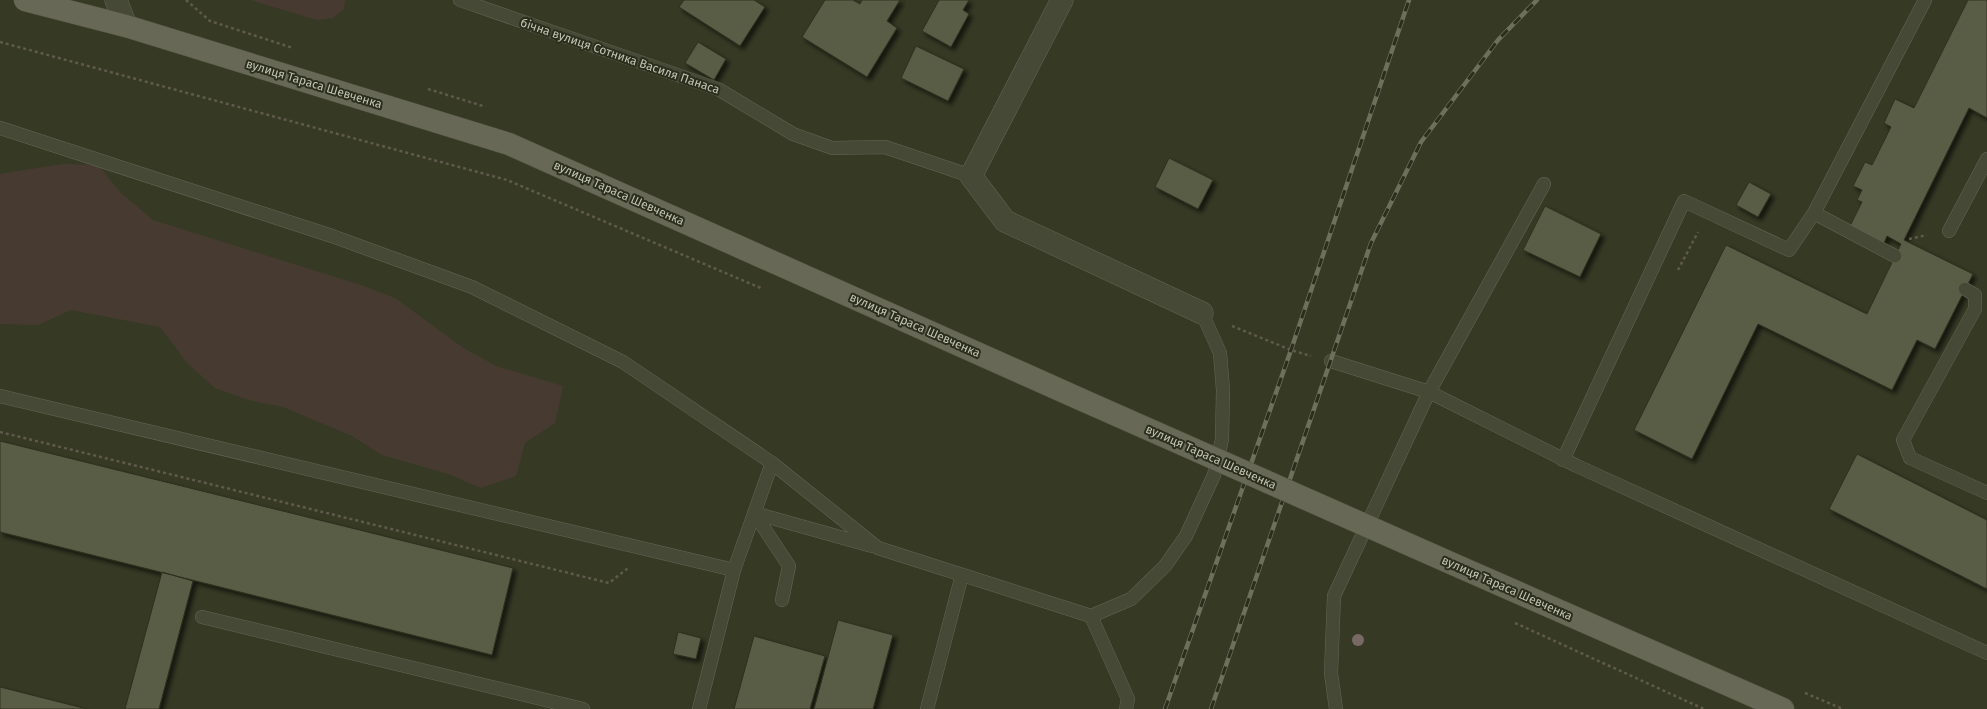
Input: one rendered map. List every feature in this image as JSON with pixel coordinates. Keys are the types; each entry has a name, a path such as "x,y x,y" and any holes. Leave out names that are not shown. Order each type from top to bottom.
{"main road":[{"name":"вулиця Тараса Шевченка","path":"25,0 126,26 509,144 1080,399 1783,709"}],"street":[{"path":"116,0 126,26"},
{"path":"1062,0 972,176 1004,221 1202,313"}],"lane":[{"name":"бічна вулиця Сотника Василя Панаса","path":"460,0 718,89 793,134 825,146 832,148 884,147 972,176"},
{"path":"1563,460 1684,201 1789,250 1814,213 1925,0"},
{"path":"0,128 332,236 472,287 623,362 772,463 878,548"},
{"path":"1949,231 1987,159"},
{"path":"1336,709 1331,673 1334,596 1429,392 1544,184"},
{"path":"1814,213 1895,256"},
{"path":"1965,289 1975,295 1975,309 1903,440 1910,458 1987,493"},
{"path":"754,513 878,548 1091,616 1131,599 1165,566 1186,536 1214,475 1222,439 1223,390 1220,353 1202,313"},
{"path":"1331,361 1429,392 1563,460 1987,653"},
{"path":"0,396 734,570"},
{"path":"699,709 734,570 772,463"},
{"path":"754,513 789,566 782,600"},
{"path":"927,709 962,575"},
{"path":"202,616 583,709"},
{"path":"1091,616 1128,699 1126,709"}],"path":[{"path":"0,42 507,180 770,292"},
{"path":"1202,313 1291,350 1331,361"},
{"path":"0,432 609,583 652,550"},
{"path":"1509,620 1704,709"}],"shaded area":[{"path":"250,0 345,0 344,9 333,18 317,20"},
{"path":"62,164 98,165 121,193 153,220 361,285 395,298 462,347 496,366 563,386 555,423 525,443 516,476 481,488 448,474 382,455 352,436 283,407 248,400 215,388 188,364 160,327 71,310 38,325 0,324 0,174"}],"building":[{"path":"684,0 754,0 765,7 740,46 679,7"},
{"path":"825,0 853,0 860,4 862,0 900,0 887,21 897,28 867,77 802,37"},
{"path":"939,0 969,0 963,10 969,14 951,47 922,31"},
{"path":"1968,0 1987,0 1987,118 1969,108 1904,240 1973,274 1935,349 1917,340 1892,390 1758,324 1692,459 1634,430 1726,245 1867,314 1901,244 1887,236 1884,243 1850,226 1862,202 1857,200 1862,190 1853,186 1865,162 1872,165 1891,127 1884,123 1895,99 1914,108"},
{"path":"698,42 726,59 714,80 685,63"},
{"path":"916,46 964,69 948,101 901,78"},
{"path":"1169,158 1213,180 1198,209 1155,187"},
{"path":"1749,182 1771,194 1758,217 1736,205"},
{"path":"1545,206 1601,234 1580,277 1523,250"},
{"path":"0,441 513,568 492,655 0,532"},
{"path":"1857,454 1987,520 1987,589 1829,509"},
{"path":"162,572 193,581 159,709 125,709"},
{"path":"838,620 893,635 873,709 814,709"},
{"path":"678,632 701,638 696,659 673,654"},
{"path":"754,636 825,656 810,709 734,709"},
{"path":"0,687 87,709 0,709"}],"railway":[{"path":"1165,709 1291,350 1409,0"},
{"path":"1211,709 1371,243 1421,142 1498,40 1537,0"}]}
